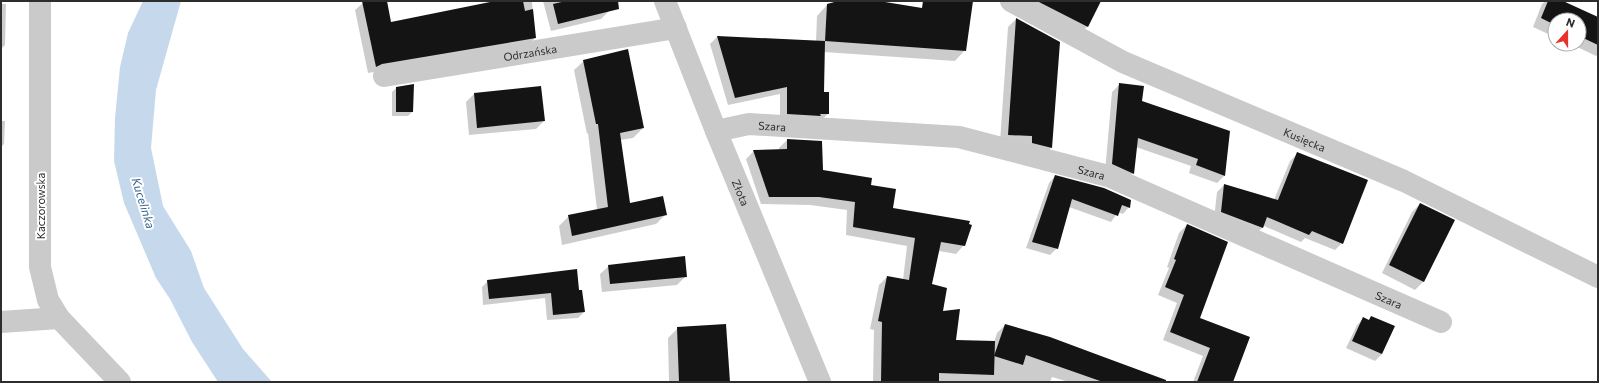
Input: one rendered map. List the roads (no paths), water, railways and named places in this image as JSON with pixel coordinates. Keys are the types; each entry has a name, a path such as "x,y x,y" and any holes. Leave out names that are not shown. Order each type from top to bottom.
{"street":[{"name":"Kaczorowska","path":"40,1 40,267 48,300 59,318 120,382"},
{"name":"Złota","path":"665,1 716,131 820,382"},
{"name":"Kusięcka","path":"1011,1 1123,62 1404,181 1598,276"},
{"name":"Odrzańska","path":"384,76 676,28"},
{"name":"Szara","path":"716,131 749,124 959,137 1108,176 1441,322"},
{"path":"1,322 59,318"}],"water":[{"name":"Kucelinka","path":"143,1 181,1 156,90 151,148 163,206 191,251 204,288 243,349 272,382 218,382 192,342 170,299 156,278 124,203 114,161 115,118 120,67 128,33"}]}
